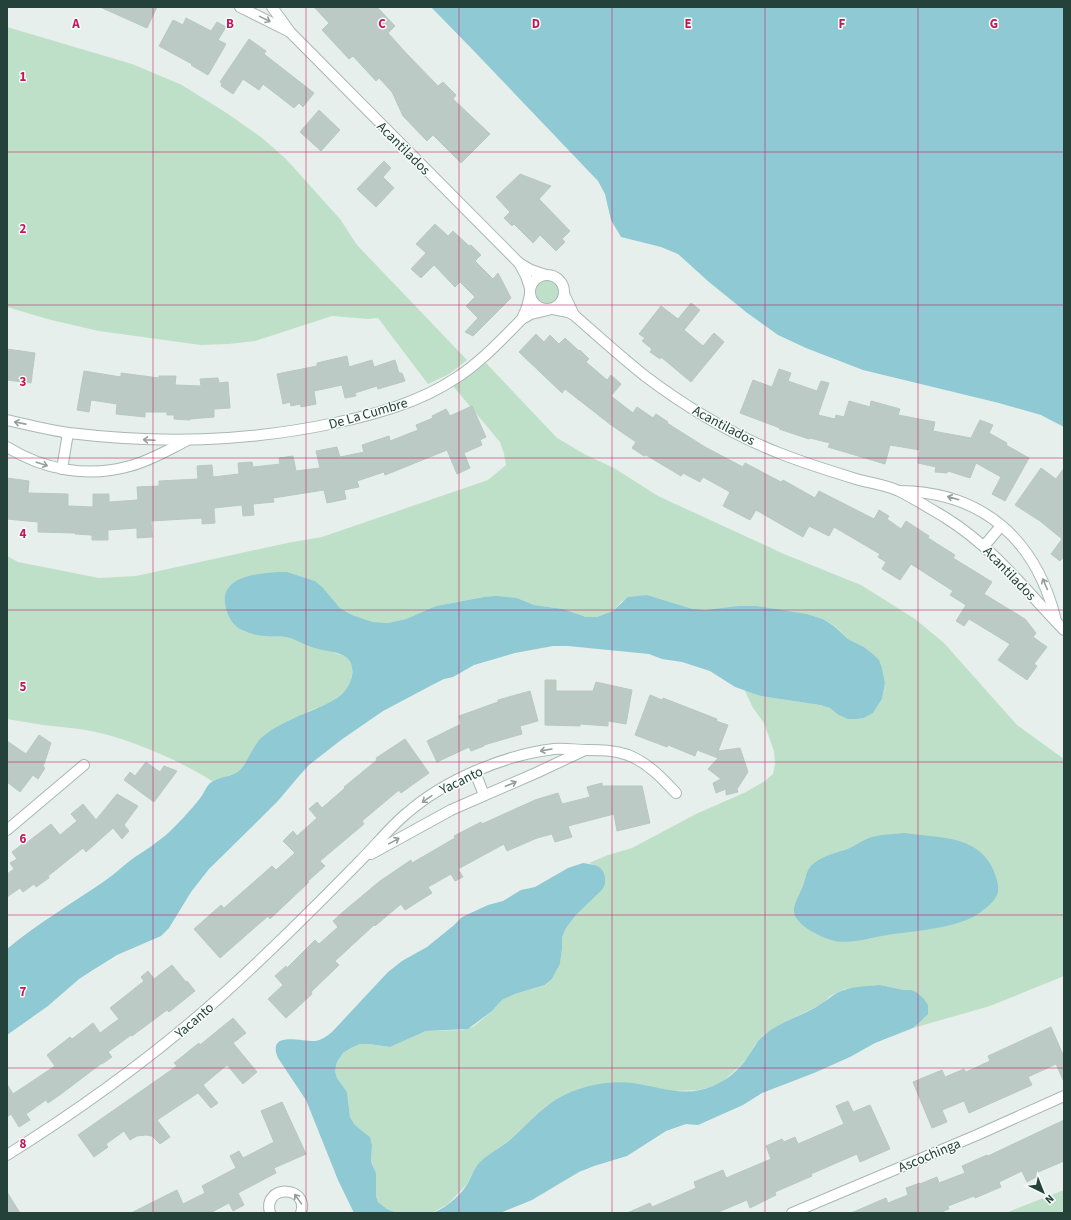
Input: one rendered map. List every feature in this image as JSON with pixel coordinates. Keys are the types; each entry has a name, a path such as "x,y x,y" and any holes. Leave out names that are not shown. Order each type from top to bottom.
{"street":[{"name":"Acantilados","path":"240,7 290,32"},
{"name":"Acantilados","path":"272,7 290,32 519,263"},
{"path":"519,263 531,270 546,275 551,275 560,280 564,294 574,316"},
{"path":"519,263 526,276 534,304 543,309 568,312 574,316"},
{"path":"522,319 527,307 530,292 536,279 546,275"},
{"path":"522,319 531,314 550,310 561,304 564,294"},
{"name":"Acantilados","path":"574,316 645,376 702,415 764,447 808,464 898,491 947,519 984,546 1012,572 1064,630"},
{"name":"De La Cumbre","path":"7,420 68,433 153,440 223,439 306,429 354,419 396,406 426,394 456,378 480,359 522,319"},
{"path":"62,469 68,433"},
{"name":"De La Cumbre","path":"7,447 37,462 62,469 94,472 118,470 148,460 188,440"},
{"name":"Acantilados","path":"898,491 921,491 958,500 979,509 1002,526 1019,542 1037,568 1045,584 1056,622"},
{"path":"984,546 1002,526"},
{"name":"Yacanto","path":"7,1155 76,1110 168,1042 221,996 270,950 407,813 438,791 475,772 510,759 554,749 569,748 585,750 597,749 616,752 636,758 651,769 676,793"},
{"name":"Yacanto","path":"360,860 438,817 585,750"},
{"path":"7,830 84,765"},
{"path":"475,772 484,795"},
{"name":"Ascochinga","path":"792,1213 977,1135 1064,1096"},
{"path":"267,1212 271,1199 280,1192 286,1191 291,1192 300,1199 302,1204 301,1213"}],"green space":[{"path":"7,27 132,64 182,85 261,137 286,159 340,219 357,245 467,360 449,374 428,384 378,318 368,319 332,316 255,341 201,345 99,331 51,320 7,307"},
{"path":"548,280 556,284 560,292 556,300 548,304 540,300 536,292 540,284"},
{"path":"486,363 557,438 586,455 614,468 658,496 784,554 861,585 915,619 944,643 1017,725 1064,759 1064,976 990,1006 913,1028 922,1020 911,990 880,985 845,989 830,996 822,1004 783,1023 763,1035 754,1046 749,1056 740,1066 722,1082 711,1087 699,1090 672,1091 646,1086 607,1083 573,1092 546,1106 512,1138 481,1161 475,1168 467,1184 448,1204 432,1213 397,1213 387,1209 378,1202 376,1196 376,1173 371,1162 372,1145 370,1137 355,1125 350,1117 347,1092 337,1078 335,1071 337,1062 343,1053 360,1044 390,1047 426,1031 462,1030 473,1027 492,1011 502,1000 515,994 546,985 552,979 560,964 562,938 566,928 576,915 602,890 595,865 589,863 608,855 632,848 696,814 746,792 765,781 773,774 775,764 774,751 764,723 753,708 744,689 761,696 820,705 830,708 837,714 857,719 864,718 873,713 882,699 885,683 882,668 873,654 864,647 848,639 835,626 823,619 807,614 693,609 647,595 622,601 613,611 606,614 597,617 586,617 563,609 534,605 517,598 484,597 436,606 406,619 388,623 373,622 352,615 340,608 315,581 287,572 225,600 228,615 240,629 264,636 285,637 297,640 318,649 345,656 350,660 353,666 351,682 348,688 332,702 309,711 266,734 241,769 236,773 212,781 170,758 106,734 7,719 7,556 18,562 99,578 136,576 287,543 322,537 488,480 506,465 500,442 453,386"},
{"path":"1064,1190 1064,1213 1006,1213 1013,1210"}],"water":[{"path":"431,7 1064,7 1064,427 1041,415 999,403 863,370 806,348 778,335 746,312 678,254 661,247 621,237 611,220 605,194 598,181"},
{"path":"287,572 315,581 340,608 352,615 373,622 388,623 406,619 436,606 496,596 517,598 534,605 563,609 586,617 597,617 613,611 628,597 647,595 693,609 706,610 739,606 756,606 807,614 823,619 834,626 848,639 864,647 879,660 885,683 882,699 873,713 864,718 848,719 837,714 830,708 820,705 761,696 735,687 710,671 682,662 662,659 649,654 568,646 553,646 515,653 474,665 453,677 444,679 383,711 341,740 309,765 277,802 209,869 191,892 169,928 161,936 117,955 79,979 48,1006 7,1035 7,949 43,922 106,880 166,835 193,807 211,783 216,779 235,774 241,769 257,743 267,733 274,728 337,698 350,683 352,676 351,662 342,655 314,648 289,638 256,635 237,627 229,617 225,600 227,591 232,584 248,576"},
{"path":"905,833 953,839 977,849 986,857 995,874 998,883 997,896 980,912 963,921 931,929 850,942 828,939 801,924 794,914 795,903 803,886 807,872 813,864 824,857 848,849 869,838"},
{"path":"583,863 599,867 603,871 605,884 602,890 576,915 566,928 562,938 560,964 552,979 545,985 515,994 502,1000 492,1011 468,1029 426,1031 390,1047 360,1044 343,1053 337,1062 335,1071 337,1078 347,1092 350,1117 355,1125 370,1137 372,1145 371,1162 376,1173 376,1196 378,1202 387,1209 397,1213 354,1213 338,1180 306,1100 278,1058 276,1049 277,1044 288,1039 315,1041 324,1038 332,1032 388,972 402,961 427,947 462,917 488,905 503,901 521,890 535,887 568,868"},
{"path":"880,985 916,992 928,1005 928,1014 913,1028 875,1043 850,1057 814,1073 762,1093 743,1105 698,1125 686,1124 666,1131 627,1156 579,1172 532,1200 500,1213 432,1213 447,1205 457,1197 465,1188 480,1162 508,1141 545,1107 566,1094 584,1087 614,1082 633,1083 683,1091 692,1091 713,1086 728,1078 736,1071 749,1055 756,1043 777,1026 814,1008 840,991 857,987"}],"building":[{"path":"100,7 157,7 147,28"},
{"path":"314,7 377,7 395,26 388,33 438,86 443,82 456,95 453,99 490,134 461,163 433,135 427,141 403,116 392,92 379,78 376,81 353,56 349,59 322,30 329,23"},
{"path":"186,18 211,31 217,22 226,27 218,40 226,44 208,75 191,65 192,64 159,46 173,20 183,25"},
{"path":"249,39 266,51 264,54 314,93 303,107 299,103 294,108 263,84 259,90 243,79 233,94 221,86 222,83 220,82"},
{"path":"319,110 340,130 321,151 300,132"},
{"path":"384,161 391,168 383,177 394,188 376,207 357,189"},
{"path":"520,174 551,186 539,199 570,231 562,239 565,242 556,251 540,235 533,243 514,224 512,226 504,218 510,212 496,197"},
{"path":"435,224 448,236 453,231 469,246 471,245 481,255 475,261 493,279 498,273 511,298 473,336 465,332 478,318 466,306 475,297 460,282 455,287 434,265 421,278 411,269 426,253 416,244"},
{"path":"691,303 700,310 684,330 703,346 714,333 724,342 691,382 661,357 660,359 650,352 652,349 642,341 645,338 639,334 661,306 678,319"},
{"path":"536,334 544,342 550,335 559,344 565,338 589,359 586,362 607,380 611,375 621,384 611,396 633,413 637,407 653,418 656,414 668,422 667,423 705,447 743,467 745,463 781,482 783,480 815,498 819,491 874,519 879,510 889,516 887,519 901,529 906,521 929,536 928,538 955,555 953,558 992,582 984,594 1025,619 1036,633 1033,637 1047,647 1034,664 1037,666 1027,680 998,660 1010,644 969,619 964,626 956,621 966,605 950,595 953,591 911,564 900,580 882,569 886,562 878,557 880,554 834,527 829,536 809,526 803,537 756,510 750,520 723,506 730,492 703,477 700,482 683,473 681,476 646,455 644,456 632,448 636,442 611,425 565,389 562,393 519,352"},
{"path":"7,349 35,353 31,383 7,380"},
{"path":"347,356 349,367 372,360 374,367 395,360 399,373 402,373 405,381 378,389 377,386 355,393 356,396 345,398 342,385 314,391 316,404 301,407 300,404 291,406 290,402 283,404 277,374 317,366 317,363"},
{"path":"779,369 791,373 788,381 817,391 821,381 829,383 818,415 835,419 836,415 844,417 849,401 870,407 871,401 900,409 898,415 935,422 933,431 971,438 980,420 993,425 989,433 1029,458 1005,501 992,494 1001,477 976,463 970,478 948,471 947,473 935,472 936,467 918,463 920,450 890,445 885,464 828,447 830,443 809,439 779,429 780,428 740,413 753,380 772,387"},
{"path":"84,371 121,377 121,373 159,378 159,376 176,376 175,385 201,386 200,379 218,378 219,383 228,382 230,408 214,409 214,417 190,420 174,419 174,415 167,415 167,412 145,412 145,417 116,414 117,404 91,400 89,412 77,410"},
{"path":"472,406 486,437 480,440 482,445 464,453 470,468 457,474 447,450 385,475 384,472 357,481 359,487 344,490 346,499 327,503 324,490 273,498 274,502 253,504 254,515 243,516 242,505 214,508 215,523 202,524 202,518 151,521 152,537 137,538 137,528 108,530 108,540 92,540 92,535 38,532 38,522 7,519 7,478 29,481 28,493 68,494 68,506 93,507 93,494 109,494 109,502 138,500 137,487 159,486 159,481 198,479 197,466 212,465 213,477 239,474 238,463 252,462 253,467 280,464 279,458 293,456 296,471 320,468 316,451 337,447 340,457 364,452 362,445 389,436 390,441 418,430 416,425 433,418 432,416 446,409 450,416"},
{"path":"1041,468 1056,479 1064,468 1064,557 1060,561 1051,554 1062,539 1040,521 1015,505"},
{"path":"545,680 556,680 556,691 593,691 596,682 632,690 626,724 608,721 608,726 580,724 580,726 545,725"},
{"path":"530,691 538,721 520,726 522,734 484,745 471,751 469,747 437,762 427,741 461,724 459,716 498,702 498,700"},
{"path":"650,695 662,700 663,698 717,719 716,721 728,725 718,751 740,748 748,772 737,789 738,792 726,795 726,789 716,793 713,783 721,779 708,769 718,758 697,750 695,756 668,745 667,747 635,735"},
{"path":"39,735 51,743 43,767 45,768 38,779 33,775 20,792 7,782 7,741 26,754"},
{"path":"405,739 429,773 401,793 399,790 362,821 364,824 320,861 325,866 308,881 309,882 270,919 268,916 220,958 194,929 221,905 224,908 272,866 276,870 295,853 283,841 293,831 297,836 317,818 309,809 317,802 322,808 345,788 344,787 377,760 376,758"},
{"path":"146,762 160,772 164,766 177,771 154,802 124,780 130,772 135,776"},
{"path":"602,783 602,786 642,786 650,823 617,831 614,814 568,826 572,837 555,842 552,834 537,838 507,851 504,844 458,869 463,877 455,881 451,874 428,887 432,893 405,910 401,904 375,926 374,925 335,961 339,965 311,992 312,994 286,1018 268,999 283,985 275,976 286,966 287,968 315,940 319,944 338,927 333,921 344,911 380,881 411,860 412,863 455,838 454,836 481,822 482,824 535,800 558,793 562,804 590,797 587,787"},
{"path":"117,794 138,806 124,825 129,831 122,839 113,828 86,852 83,848 48,876 49,878 36,887 34,884 23,892 20,888 7,897 7,874 14,869 10,863 17,859 12,852 51,824 60,835 77,821 71,814 83,804 96,820"},
{"path":"172,965 195,991 169,1012 167,1010 108,1052 112,1057 48,1103 46,1100 26,1114 30,1120 19,1127 11,1114 7,1117 7,1084 13,1094 55,1066 47,1055 70,1037 72,1039 93,1023 100,1033 119,1019 110,1008 144,981 141,977 148,971 154,979"},
{"path":"233,1018 246,1033 233,1043 257,1072 243,1084 227,1065 203,1085 218,1103 211,1108 198,1093 157,1120 170,1137 160,1144 152,1136 146,1135 137,1136 130,1140 124,1131 106,1144 108,1147 94,1157 78,1135 177,1066 174,1063 199,1043 200,1045"},
{"path":"1051,1027 1064,1057 1064,1082 1056,1064 1028,1077 1032,1085 969,1113 964,1101 942,1110 947,1122 932,1128 913,1082 942,1070 945,1077 964,1069 966,1072 990,1061 988,1056"},
{"path":"848,1101 853,1112 870,1105 890,1149 860,1162 857,1154 775,1192 776,1195 750,1208 747,1200 716,1213 627,1213 650,1203 652,1207 696,1188 694,1182 723,1170 726,1178 771,1159 766,1146 782,1139 784,1142 795,1137 798,1144 844,1124 836,1106"},
{"path":"282,1102 306,1154 274,1168 276,1173 238,1193 244,1205 233,1211 229,1203 210,1213 131,1213 177,1190 183,1204 205,1193 202,1186 236,1168 230,1156 239,1151 243,1158 274,1142 261,1111"},
{"path":"1064,1120 1064,1161 1036,1173 1038,1176 1027,1182 1022,1171 999,1182 1001,1187 975,1198 974,1196 948,1206 949,1209 939,1213 851,1213 886,1198 888,1203 908,1195 906,1188 937,1177 939,1183 965,1173 962,1166 987,1155 988,1156"},
{"path":"7,1192 20,1213 7,1213"}]}
